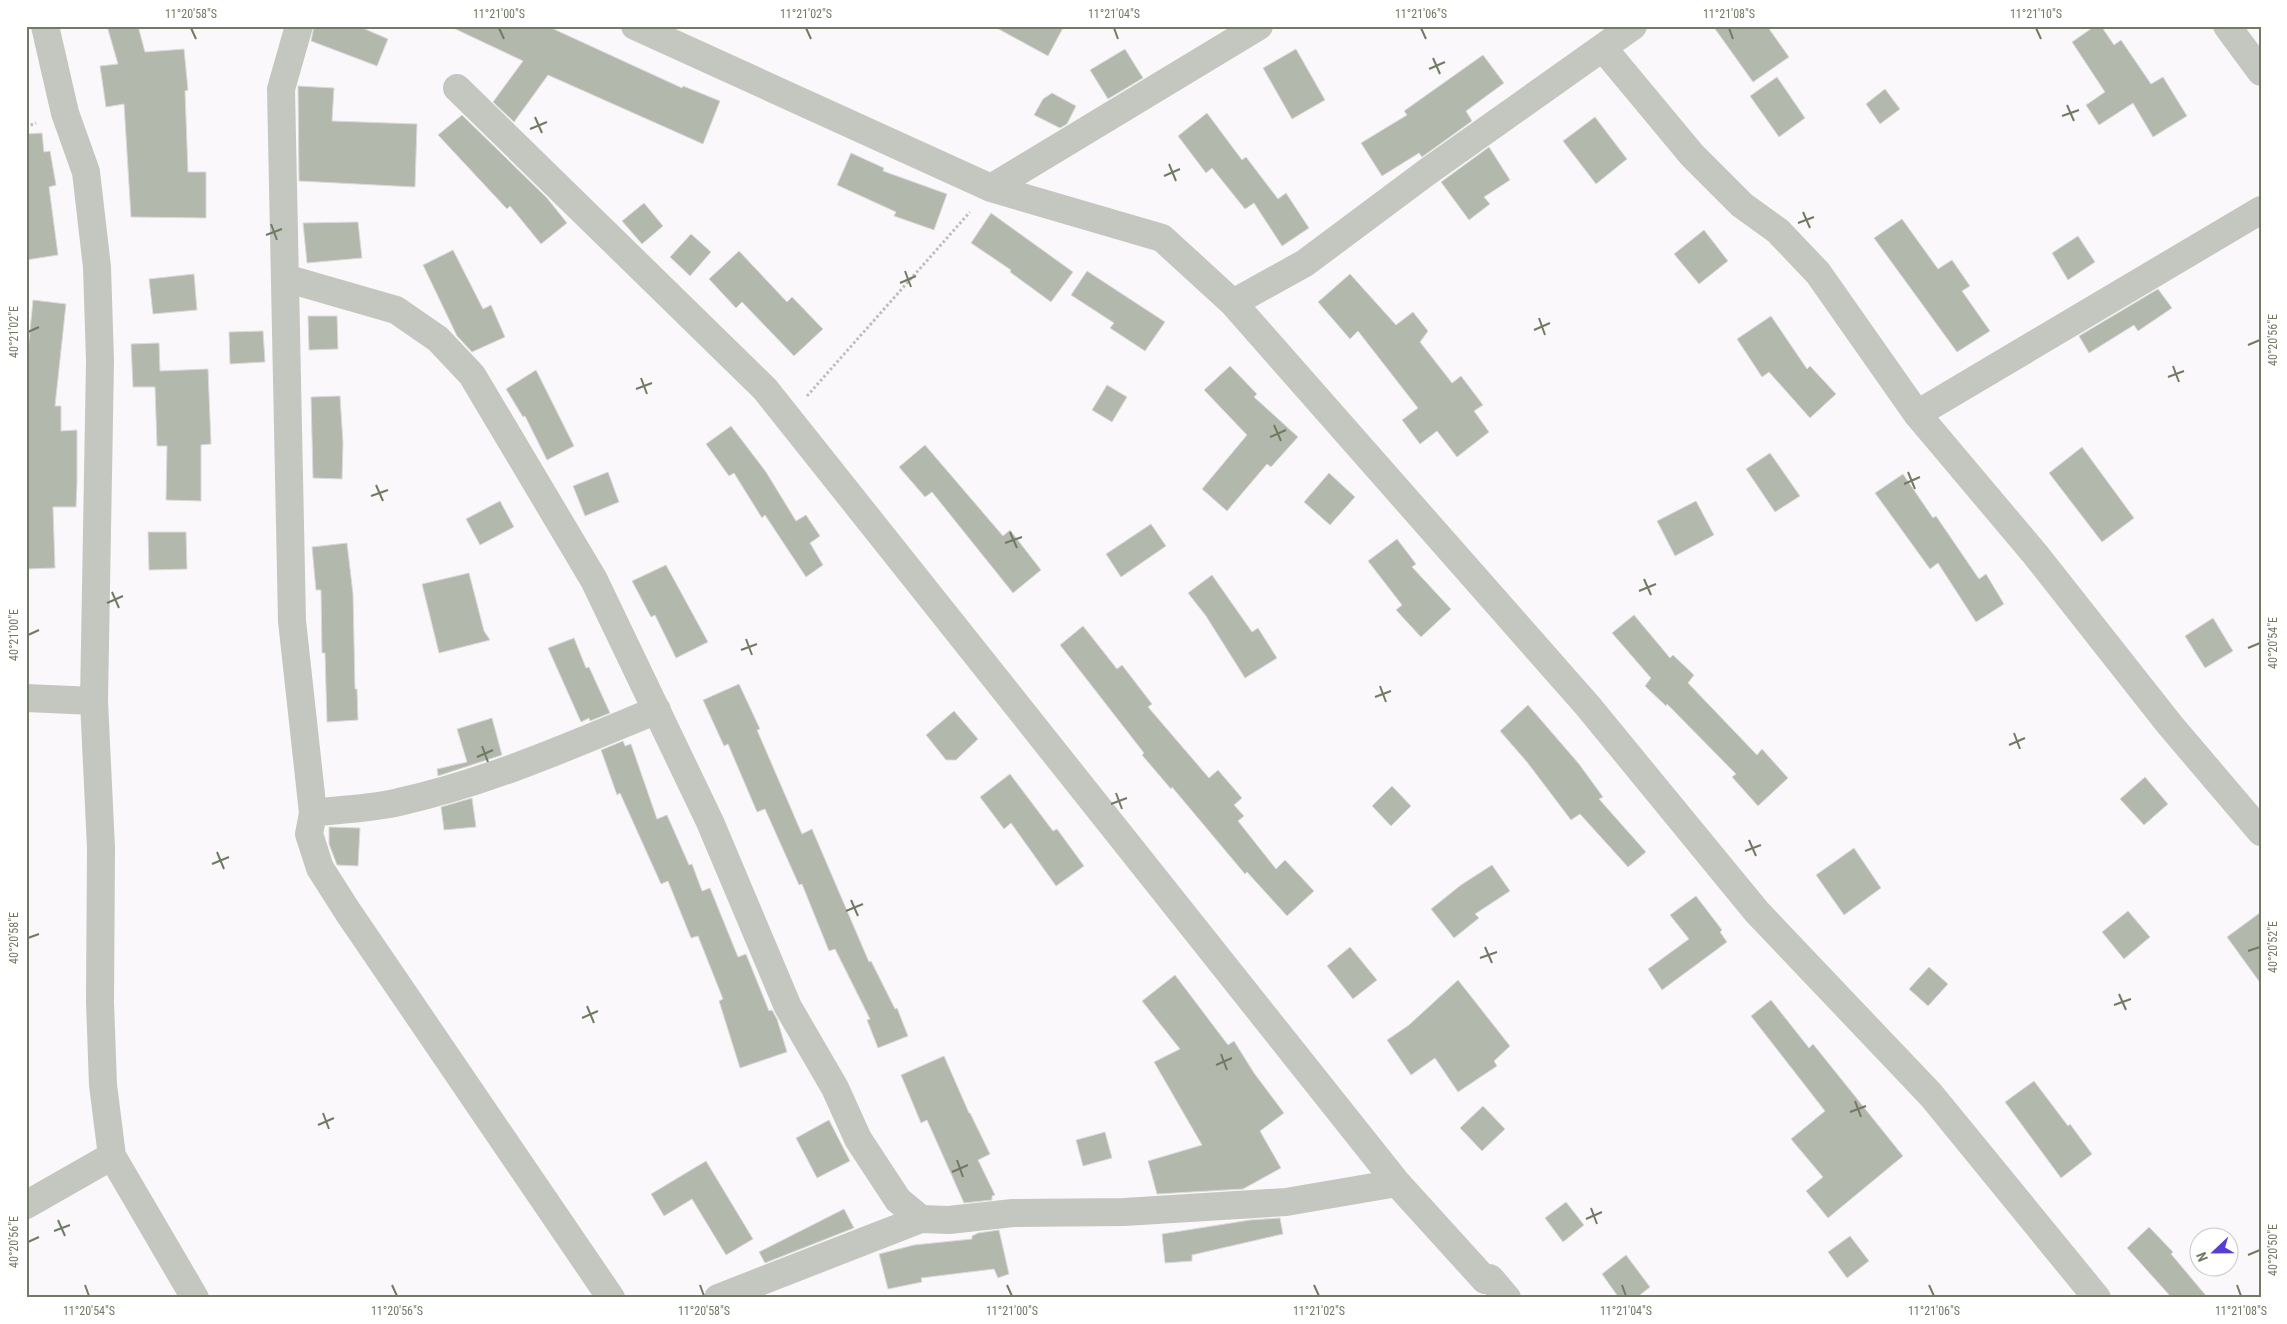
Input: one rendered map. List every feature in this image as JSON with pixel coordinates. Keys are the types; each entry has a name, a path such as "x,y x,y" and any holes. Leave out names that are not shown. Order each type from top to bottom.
{"street":[{"path":"45,26 65,113 86,172 98,267 100,361 94,701 101,848 100,1002 103,1085 112,1156 195,1298"},
{"path":"299,26 281,89 292,620 312,813 309,834 320,868 348,912 611,1298"},
{"path":"635,26 991,188 1162,238 1233,303 1587,706 1757,912 1931,1095 2097,1298"},
{"path":"991,188 1259,26"},
{"path":"1233,303 1305,263 1427,172 1633,26"},
{"path":"2227,26 2261,72"},
{"path":"1602,48 1699,161 1742,206 1778,231 1818,273 1917,414 2036,554 2170,725 2261,832"},
{"path":"456,88 765,390 1397,1183 1485,1280 1490,1278 1507,1298"},
{"path":"1917,414 2261,210"},
{"path":"285,278 396,310 438,339 472,375 594,580 710,822 788,1007 835,1088 858,1139 898,1200 921,1219"},
{"path":"26,698 94,701"},
{"path":"312,813 397,803 437,793 520,767 657,710"},
{"path":"26,1205 112,1156"},
{"path":"718,1298 921,1219 949,1220 1013,1213 1124,1212 1286,1202 1397,1183"}],"path":[{"path":"788,417 991,188"}],"building":[{"path":"107,26 138,26 145,52 184,49 188,90 185,91 188,172 206,172 206,218 131,217 124,104 106,107 100,66 118,64"},
{"path":"314,26 358,26 388,39 377,66 311,41"},
{"path":"449,26 547,26 682,88 683,86 720,101 703,144 548,75 514,122 493,102 523,61"},
{"path":"993,26 1064,26 1048,56"},
{"path":"1713,26 1767,26 1789,57 1753,82"},
{"path":"2095,26 2101,26 2114,45 2121,40 2151,84 2163,77 2187,116 2153,137 2133,103 2099,125 2086,105 2105,92 2072,42"},
{"path":"1125,49 1143,78 1108,99 1090,70"},
{"path":"1296,49 1325,100 1292,119 1263,68"},
{"path":"1483,55 1504,83 1466,111 1472,121 1422,157 1419,153 1382,176 1361,143 1407,115 1404,111"},
{"path":"1777,77 1805,118 1779,137 1750,96"},
{"path":"298,86 334,88 332,121 417,124 415,187 299,181"},
{"path":"1885,89 1900,109 1880,124 1866,104"},
{"path":"1052,93 1076,106 1067,124 1060,128 1034,115 1043,99"},
{"path":"1207,113 1242,160 1246,157 1278,199 1286,193 1309,228 1282,246 1254,203 1245,209 1212,168 1206,173 1178,136"},
{"path":"462,115 547,198 567,223 541,244 510,206 507,209 438,135"},
{"path":"1595,117 1627,159 1596,184 1563,141"},
{"path":"42,133 44,152 50,151 56,185 49,187 58,255 26,260 26,134"},
{"path":"1489,147 1510,180 1484,197 1490,204 1469,220 1441,182"},
{"path":"851,153 884,168 883,171 947,194 934,230 894,216 896,212 837,185"},
{"path":"644,203 663,226 642,244 622,221"},
{"path":"991,213 1073,272 1051,302 1010,272 1011,270 971,243"},
{"path":"1902,219 1938,269 1952,260 1970,286 1962,291 1990,331 1957,352 1874,238"},
{"path":"358,222 362,258 307,263 303,223"},
{"path":"1704,230 1728,261 1699,284 1674,254"},
{"path":"691,234 711,252 690,276 670,257"},
{"path":"2078,236 2095,262 2068,280 2052,253"},
{"path":"453,250 483,309 491,305 505,337 472,352 457,336 423,265"},
{"path":"739,251 787,302 792,297 823,329 794,356 742,302 736,308 709,279"},
{"path":"1087,271 1165,322 1145,351 1110,328 1114,323 1071,295"},
{"path":"194,274 197,310 153,314 149,279"},
{"path":"1350,274 1396,325 1413,312 1428,331 1420,342 1452,383 1461,376 1483,405 1474,411 1489,432 1457,457 1437,431 1420,444 1402,420 1418,408 1358,331 1350,339 1318,302"},
{"path":"2158,289 2172,308 2138,331 2134,325 2089,353 2079,336"},
{"path":"33,300 66,304 55,406 61,406 61,431 77,430 77,483 76,507 53,507 55,568 26,569 26,371"},
{"path":"308,316 337,316 338,349 309,350"},
{"path":"1771,316 1807,369 1810,366 1836,394 1810,418 1769,372 1762,377 1737,339"},
{"path":"263,331 265,362 230,364 229,332"},
{"path":"159,343 160,371 208,369 211,444 201,445 201,501 166,500 167,446 157,446 155,387 133,387 131,344"},
{"path":"1230,366 1257,394 1254,397 1298,437 1271,467 1267,464 1227,511 1202,489 1247,435 1204,390"},
{"path":"536,370 574,446 547,460 525,416 523,417 506,389"},
{"path":"1107,385 1127,397 1112,422 1092,410"},
{"path":"340,396 343,443 342,479 313,478 311,397"},
{"path":"731,426 766,472 796,521 806,515 820,536 810,543 823,565 806,577 765,515 762,518 734,473 729,476 706,444"},
{"path":"925,445 1003,536 1010,530 1041,570 1013,593 932,492 925,497 899,467"},
{"path":"2082,447 2134,518 2102,542 2049,473"},
{"path":"1770,453 1800,496 1775,512 1746,469"},
{"path":"608,472 619,502 585,516 573,486"},
{"path":"1329,473 1355,497 1330,525 1304,502"},
{"path":"1903,474 1933,518 1936,516 1979,579 1986,574 2004,604 1976,622 1938,563 1930,569 1875,493"},
{"path":"500,501 514,527 480,545 466,519"},
{"path":"1696,501 1714,535 1675,556 1657,521"},
{"path":"1151,524 1166,546 1121,577 1106,554"},
{"path":"148,532 186,532 187,569 149,570"},
{"path":"1397,539 1416,564 1412,567 1451,609 1421,637 1396,610 1402,605 1368,561"},
{"path":"347,543 353,594 355,689 357,689 358,720 327,722 325,653 322,653 321,590 316,590 312,547"},
{"path":"666,565 708,642 676,658 655,615 651,617 632,581"},
{"path":"469,573 484,631 490,640 439,653 422,584"},
{"path":"1212,575 1252,632 1258,628 1277,658 1245,678 1206,616 1188,593"},
{"path":"1634,615 1670,658 1673,655 1694,675 1688,683 1757,755 1762,749 1788,778 1758,806 1732,777 1736,774 1667,704 1666,706 1645,686 1651,678 1612,633"},
{"path":"2213,618 2233,651 2205,668 2185,636"},
{"path":"1083,626 1117,669 1122,665 1152,704 1148,707 1209,778 1218,770 1242,798 1234,805 1244,816 1238,821 1276,869 1285,860 1314,891 1287,916 1247,872 1245,874 1172,787 1171,789 1142,755 1144,753 1060,645"},
{"path":"574,638 586,668 589,667 610,713 590,721 589,718 581,722 548,648"},
{"path":"739,684 760,729 757,730 802,834 812,829 869,962 871,961 895,1009 897,1008 908,1036 878,1048 867,1020 870,1019 835,949 829,951 802,884 799,885 765,809 757,812 728,744 724,746 703,700"},
{"path":"1528,705 1579,764 1603,797 1599,799 1646,852 1628,867 1580,814 1571,820 1527,762 1500,731"},
{"path":"954,711 978,739 956,760 946,760 926,735"},
{"path":"492,718 502,755 438,776 437,769 467,762 457,729"},
{"path":"623,741 625,746 631,744 657,819 667,815 689,865 692,864 702,891 710,888 738,957 746,954 769,1011 772,1010 777,1019 787,1052 740,1068 719,1001 723,999 698,936 691,938 668,881 661,884 620,793 617,795 601,750"},
{"path":"1010,774 1053,831 1057,829 1084,866 1056,886 1011,823 1004,829 980,797"},
{"path":"2145,777 2168,804 2144,825 2120,799"},
{"path":"1392,786 1411,806 1391,826 1372,806"},
{"path":"472,798 476,827 444,830 441,807"},
{"path":"329,827 360,828 358,866 337,865 329,844"},
{"path":"1854,848 1881,888 1844,915 1816,875"},
{"path":"1492,865 1510,891 1475,914 1479,918 1454,938 1431,909 1461,885"},
{"path":"1696,896 1722,930 1720,932 1727,942 1662,990 1648,969 1689,939 1670,915"},
{"path":"2128,911 2150,937 2124,959 2102,932"},
{"path":"2261,912 2261,984 2227,937"},
{"path":"1350,947 1377,980 1353,999 1327,966"},
{"path":"1929,967 1948,984 1928,1006 1909,989"},
{"path":"1175,975 1228,1045 1234,1041 1254,1073 1284,1113 1260,1131 1281,1168 1243,1189 1157,1194 1148,1161 1202,1145 1154,1062 1180,1049 1142,1001"},
{"path":"1458,980 1510,1046 1494,1061 1497,1066 1458,1092 1435,1058 1411,1075 1387,1040 1409,1025"},
{"path":"1771,1000 1809,1048 1813,1044 1903,1156 1828,1218 1806,1191 1823,1177 1791,1139 1825,1111 1751,1016"},
{"path":"944,1056 969,1113 990,1154 978,1160 995,1195 992,1196 992,1200 964,1203 927,1120 921,1123 901,1075"},
{"path":"2034,1081 2092,1154 2061,1178 2005,1102"},
{"path":"1483,1106 1505,1129 1482,1151 1460,1128"},
{"path":"829,1120 850,1161 817,1178 796,1138"},
{"path":"1105,1132 1112,1158 1083,1166 1076,1140"},
{"path":"706,1161 753,1239 726,1255 692,1199 664,1216 651,1194"},
{"path":"1566,1202 1584,1225 1563,1242 1545,1218"},
{"path":"844,1209 854,1228 765,1263 759,1252"},
{"path":"1280,1218 1283,1234 1192,1255 1192,1261 1165,1263 1162,1234 1250,1220"},
{"path":"2149,1227 2173,1252 2171,1254 2208,1298 2172,1298 2127,1248"},
{"path":"999,1230 1009,1274 998,1278 994,1269 921,1278 922,1282 888,1289 879,1254 914,1245 972,1239 972,1236 978,1233"},
{"path":"1850,1236 1869,1261 1847,1278 1828,1252"},
{"path":"1626,1255 1650,1287 1636,1298 1619,1298 1602,1274"}]}
